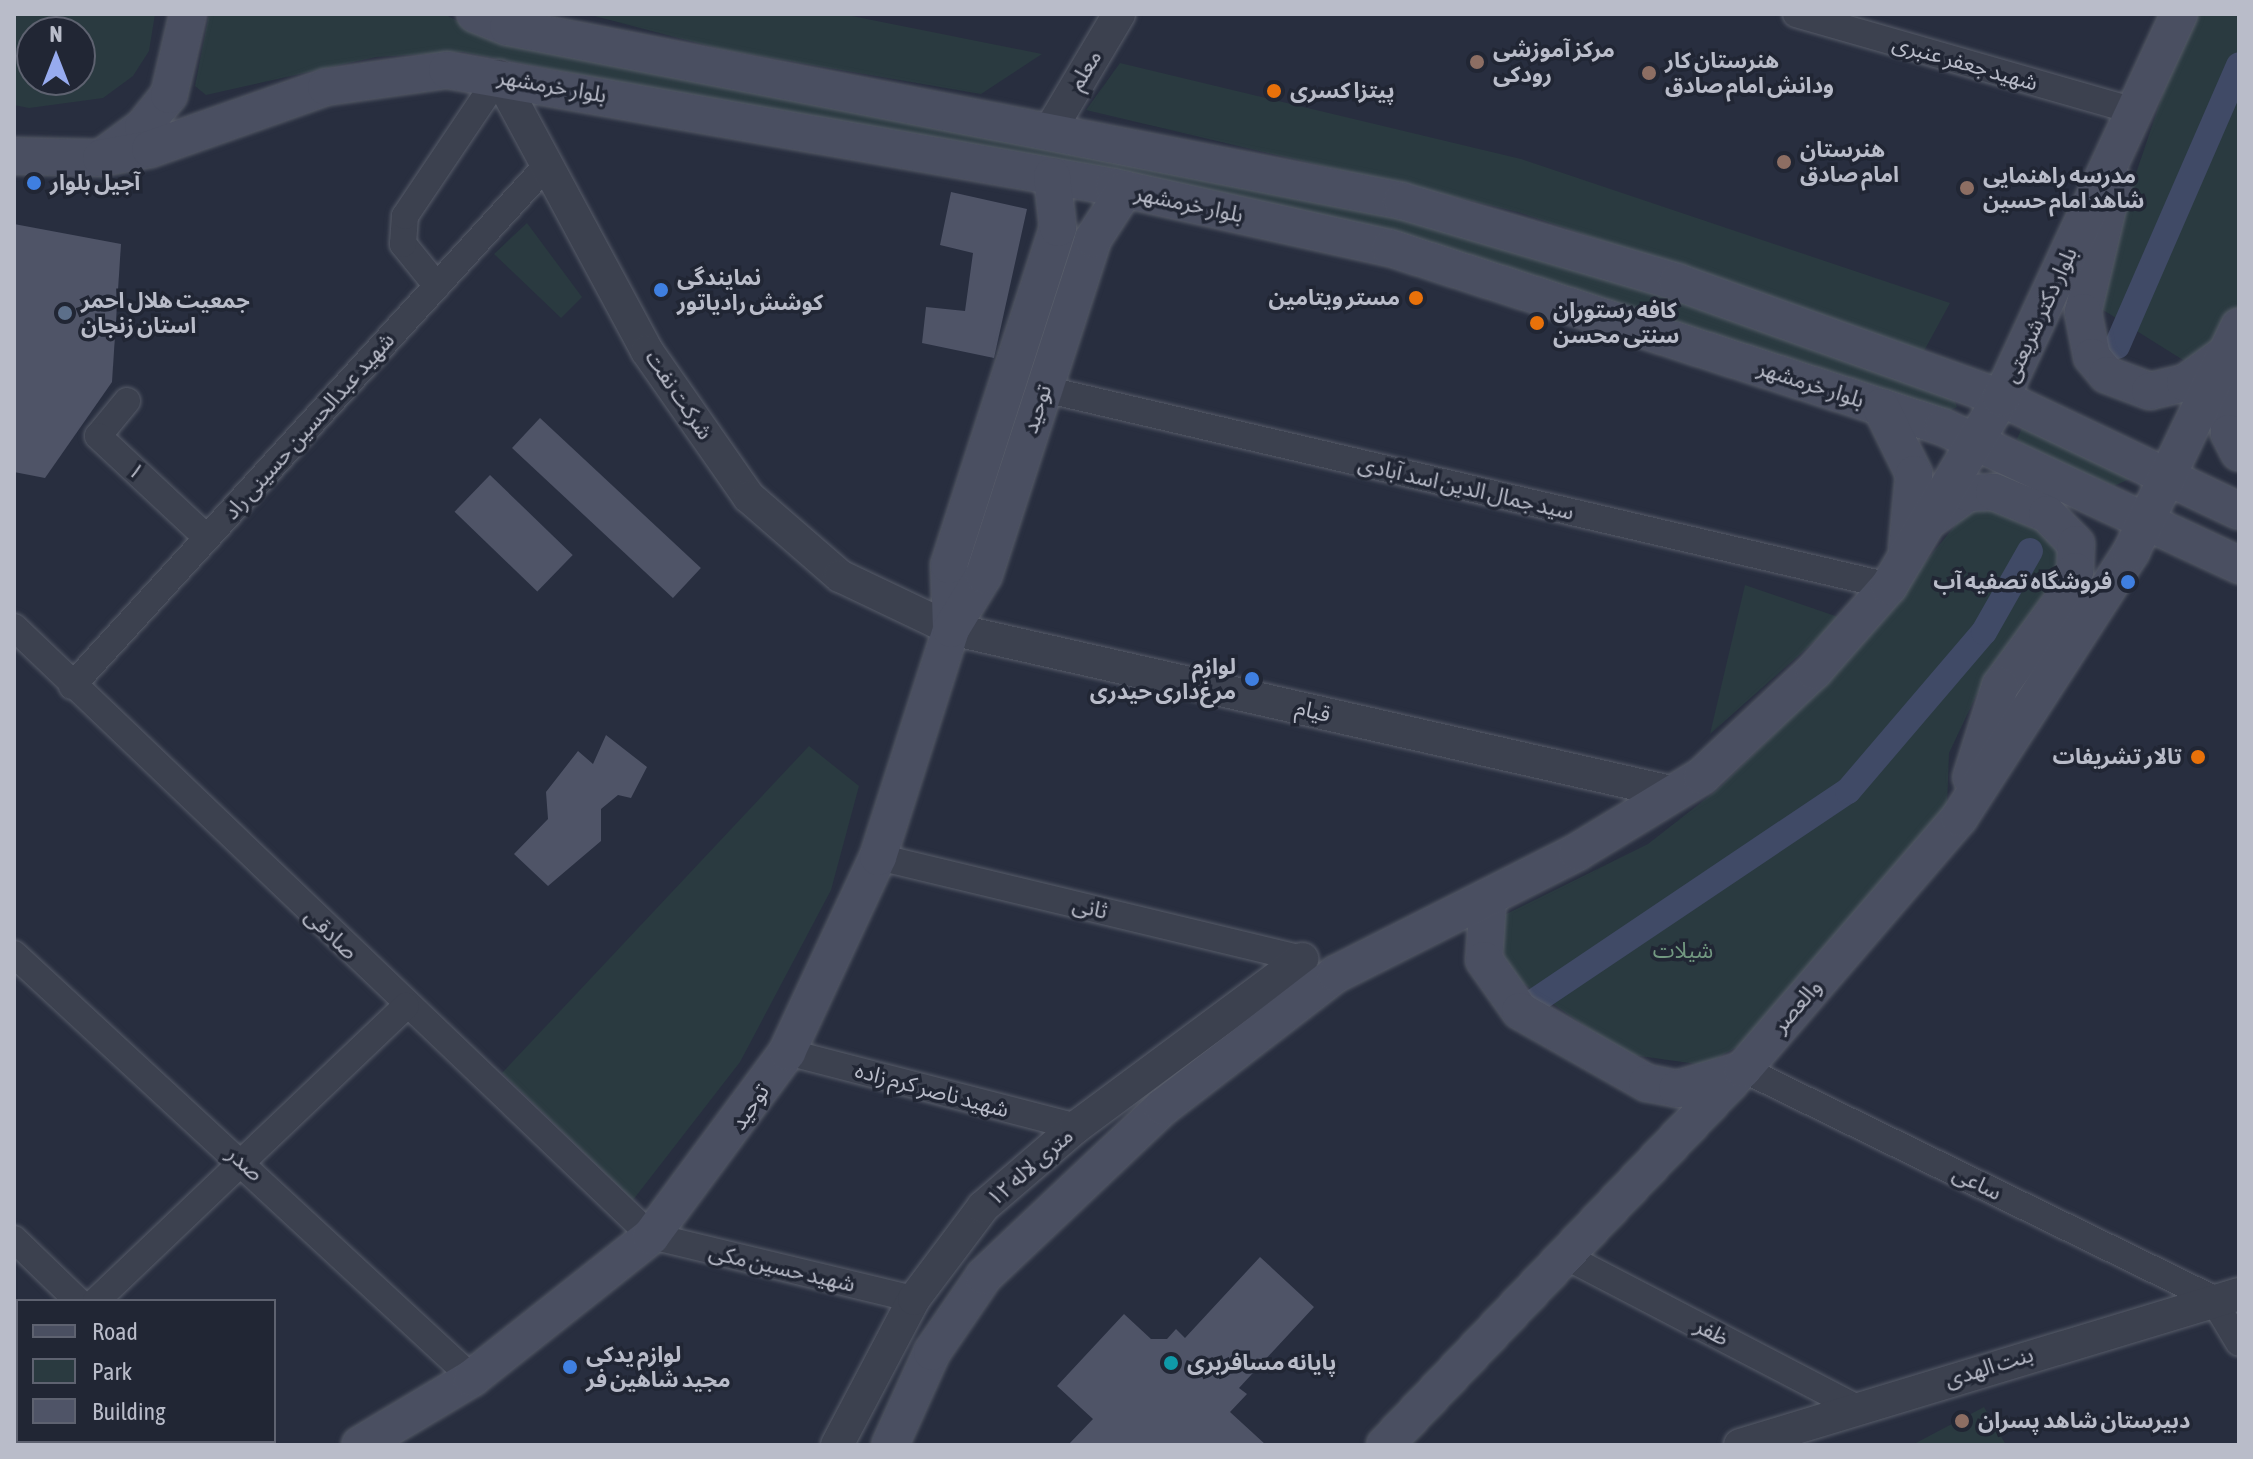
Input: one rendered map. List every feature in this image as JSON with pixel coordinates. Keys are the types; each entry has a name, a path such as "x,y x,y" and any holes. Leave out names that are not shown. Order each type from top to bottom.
{"main road":[{"path":"101,158 143,127 169,95 188,14"},
{"path":"475,14 508,27 1052,127 1402,201 1677,282 2001,398 2168,474 2239,511"},
{"name":"بلوار دکتر شریعتی","path":"890,1445 932,1352 984,1276 1061,1196 1336,974 1488,900 1675,793 1745,738 1897,572 2001,398 2179,14"},
{"name":"بلوار خرمشهر","path":"14,156 101,158 150,149 326,87 393,73 499,76 1052,176 1390,248 1881,407 1977,441 2147,518 2239,565"},
{"path":"2119,145 2107,231 2083,312 2092,357 2107,375 2150,391 2185,383 2233,340"},
{"name":"توحید","path":"951,629 949,565 1058,228 1052,176"},
{"name":"توحید","path":"360,1445 472,1378 651,1236 787,1052 878,857 951,629 984,575 1093,239 1125,190"},
{"path":"1058,228 1084,229 1093,239"},
{"path":"2233,340 2226,409 2239,453"},
{"path":"2147,518 2233,340"},
{"path":"1881,407 1914,474 1897,572"},
{"path":"1931,519 1968,493 1994,492 2047,514 2076,544 2075,571 2062,601 2000,686 1959,818"},
{"name":"والعصر","path":"1385,1445 1743,1069 1959,818 2147,518"},
{"path":"1488,900 1484,960 1520,1011 1647,1083 1703,1086 1743,1069"}],"street":[{"name":"معلم","path":"1052,127 1119,14"},
{"name":"شهید جعفر عنبری","path":"1796,14 2134,111"},
{"name":"شرکت نفت","path":"499,76 647,351 749,497 840,576 951,629"},
{"path":"437,286 403,244 405,216 499,76"},
{"name":"شهید عبدالحسین حسینی راد","path":"72,686 547,165"},
{"name":"سید جمال الدین اسد آبادی","path":"1044,389 1897,572"},
{"name":"۱","path":"127,401 98,436 207,538"},
{"name":"صادقی","path":"14,627 406,1006 651,1236"},
{"name":"قیام","path":"951,629 1675,793"},
{"name":"ثانی","path":"878,857 1302,959"},
{"name":"صدر","path":"14,954 243,1161 472,1378"},
{"name":"۱۲ متری لاله","path":"837,1445 914,1299 983,1207 1076,1127 1302,959"},
{"path":"98,1299 406,1006"},
{"name":"شهید ناصر کرم زاده","path":"787,1052 1076,1127"},
{"name":"ساعی","path":"1743,1069 2225,1296"},
{"name":"شهید حسین مکی","path":"651,1236 914,1299"},
{"path":"14,1239 76,1299"},
{"name":"ظفر","path":"1567,1257 1857,1408"},
{"path":"2225,1296 2239,1343"},
{"name":"بنت الهدی","path":"1740,1445 1787,1438 1857,1408 2225,1296"}],"green space":[{"path":"14,14 155,14 149,51 133,76 103,98 29,108 14,105"},
{"path":"209,14 444,14 471,28 1402,212 1672,294 1952,394 1957,407 1945,413 1121,179 462,52 376,57 206,95 195,86"},
{"path":"587,14 842,14 1042,54 981,94 724,50"},
{"path":"2190,14 2239,14 2239,347 2191,365 2092,303"},
{"path":"1120,63 1521,159 1950,303 1924,351 1518,212 1086,110"},
{"path":"527,223 582,297 561,318 494,254"},
{"path":"2025,421 2132,478 2114,486 2028,450 2017,439"},
{"name":"شیلات","path":"1994,503 2045,524 2068,558 1976,696 1949,753 1947,807 1754,1038 1704,1065 1625,1054 1507,972 1498,918 1648,844 1717,790 1828,681 1971,506"},
{"path":"1745,585 1841,618 1710,734"},
{"path":"809,746 859,786 831,890 740,1062 633,1200 502,1073"},
{"path":"1984,1407 2006,1445 1912,1445"}],"building":[{"path":"951,192 1027,209 994,358 922,343 926,307 965,311 973,253 940,245"},
{"name":"جمعیت هلال احمر استان زنجان","path":"14,224 121,244 112,382 45,478 14,472"},
{"path":"540,418 701,568 673,598 512,448"},
{"path":"490,475 573,555 537,592 455,512"},
{"path":"606,735 647,767 631,798 618,795 601,809 601,841 548,886 514,854 548,819 546,792 578,751 593,764"},
{"name":"پایانه مسافربری","path":"1260,1257 1314,1307 1239,1388 1247,1394 1230,1412 1266,1445 1068,1445 1093,1419 1057,1386 1124,1314 1151,1339 1167,1339 1176,1329 1185,1338"}],"waterway":[{"path":"2117,346 2239,65"},
{"path":"1520,1011 1848,791 1984,632 2030,551"}],"place":[{"name":"مرکز آموزشی رودکی","path":"1477,62"},
{"name":"هنرستان کار ودانش امام صادق","path":"1649,73"},
{"name":"پیتزا کسری","path":"1274,91"},
{"name":"هنرستان امام صادق","path":"1784,162"},
{"name":"آجیل بلوار","path":"34,183"},
{"name":"مدرسه راهنمایی شاهد امام حسین","path":"1967,188"},
{"name":"نمایندگی کوشش رادیاتور","path":"661,290"},
{"name":"مستر ویتامین","path":"1416,298"},
{"name":"جمعیت هلال احمر استان زنجان","path":"65,313"},
{"name":"کافه رستوران سنتی محسن","path":"1537,323"},
{"name":"فروشگاه تصفیه آب","path":"2128,582"},
{"name":"لوازم مرغ‌داری حیدری","path":"1252,679"},
{"name":"تالار تشریفات","path":"2198,757"},
{"name":"پایانه مسافربری","path":"1171,1363"},
{"name":"لوازم یدکی مجید شاهین فر","path":"570,1367"},
{"name":"دبیرستان شاهد پسران","path":"1962,1421"}]}
